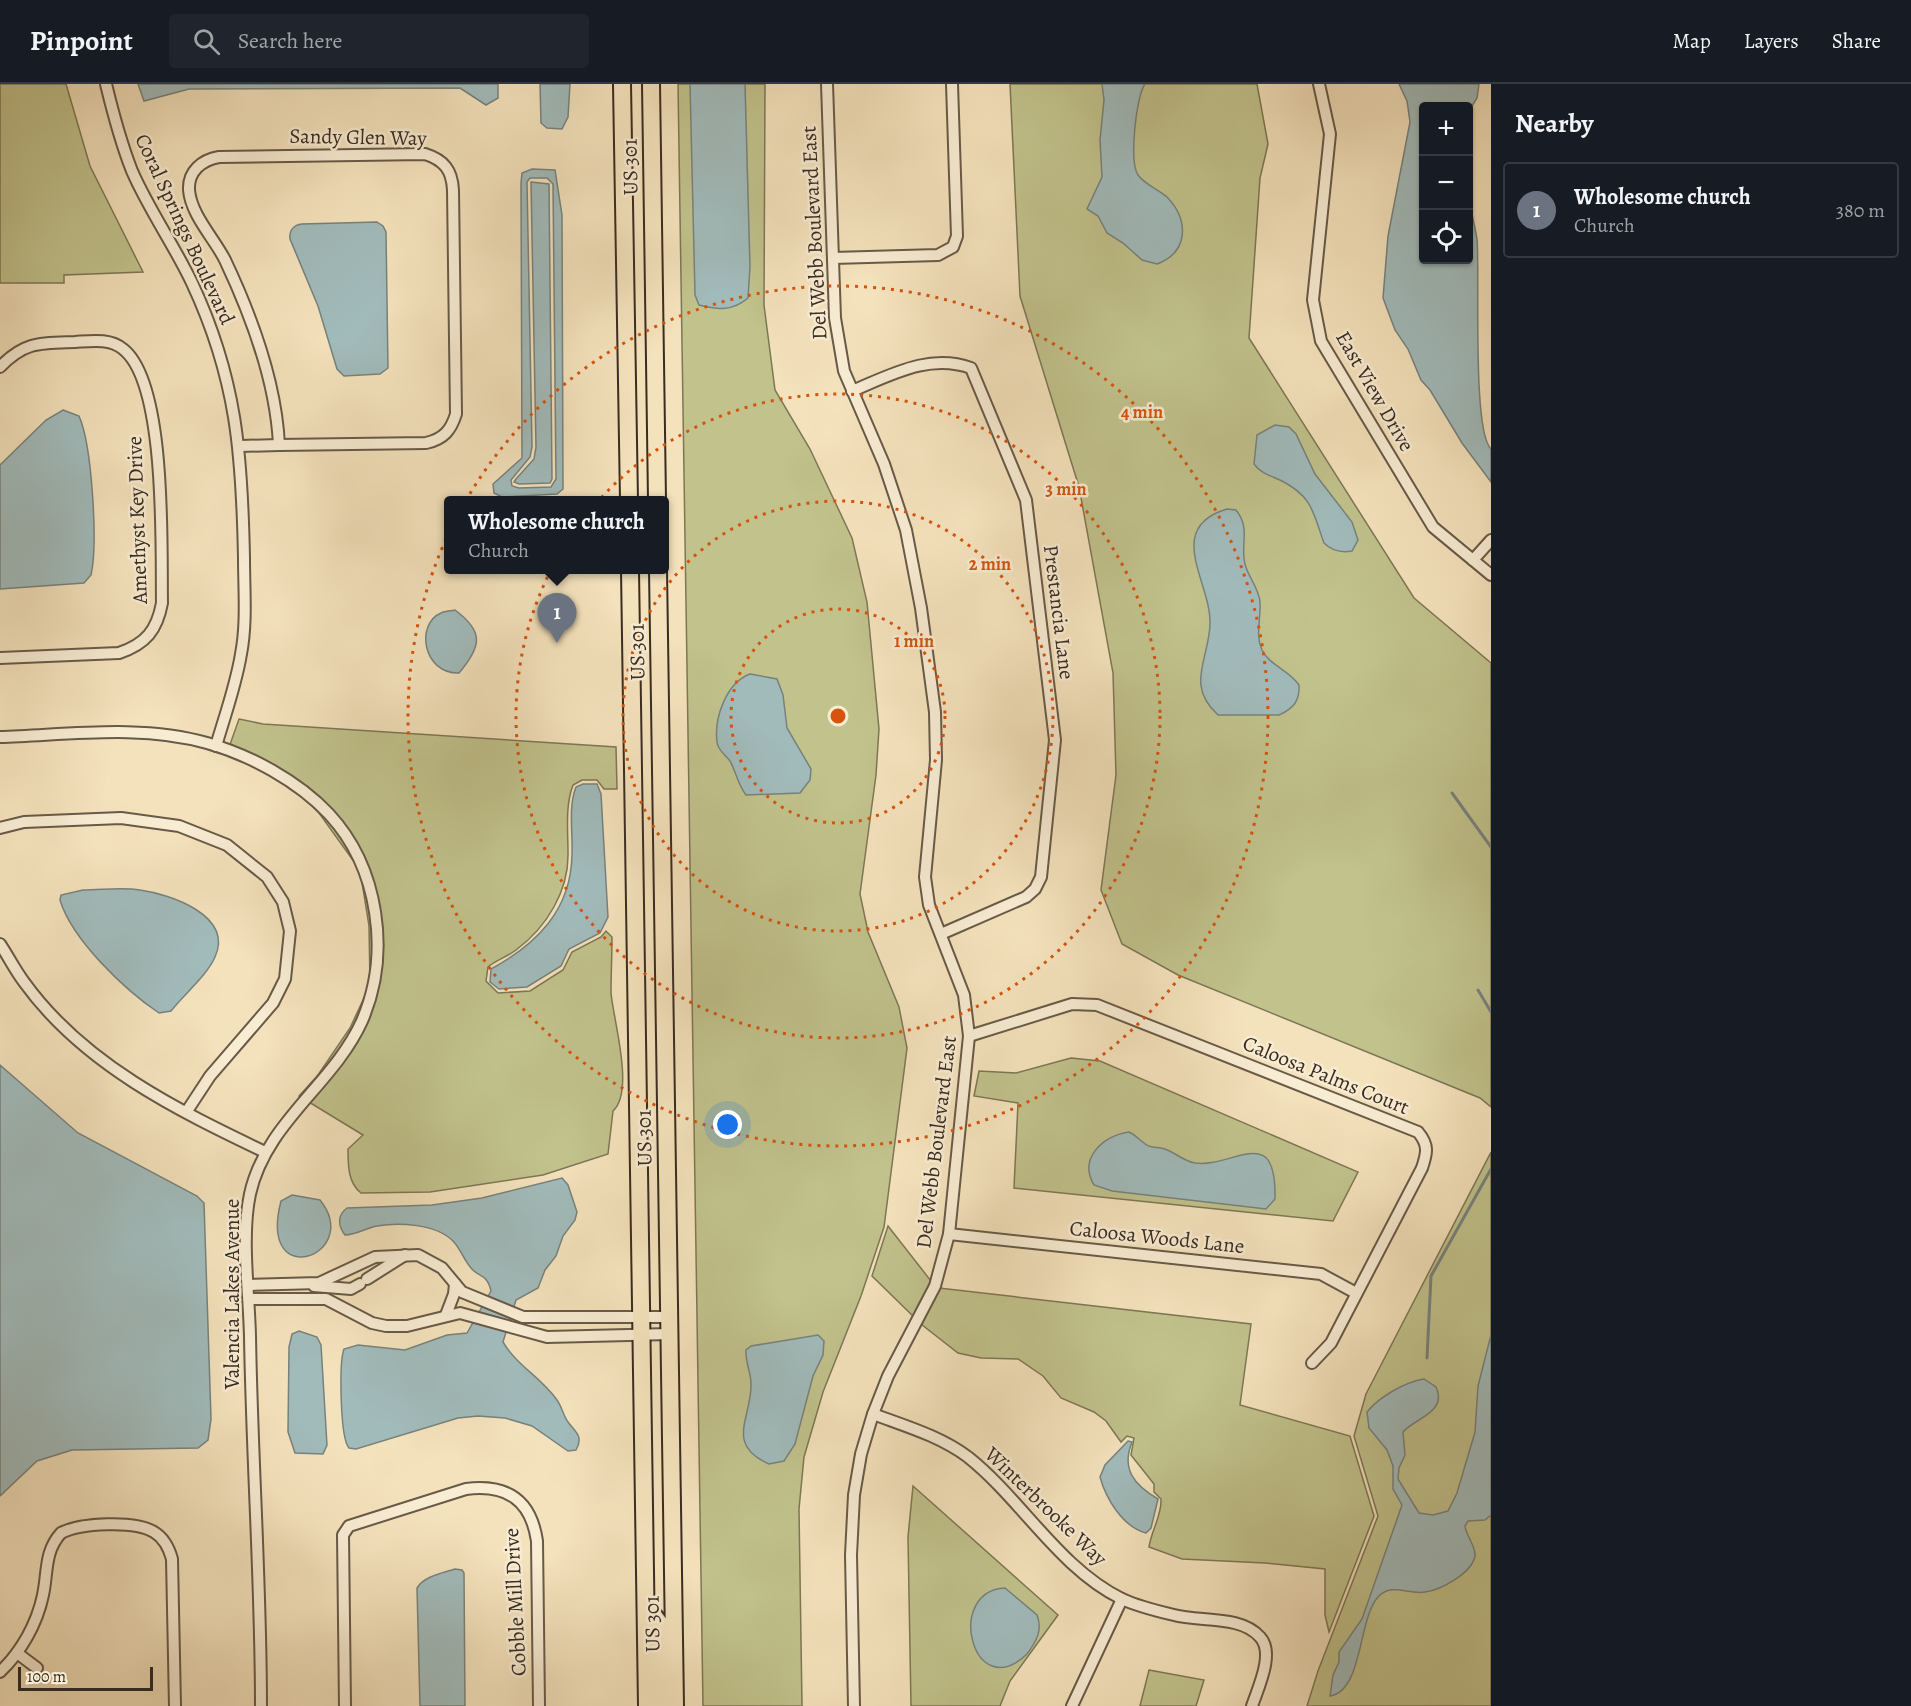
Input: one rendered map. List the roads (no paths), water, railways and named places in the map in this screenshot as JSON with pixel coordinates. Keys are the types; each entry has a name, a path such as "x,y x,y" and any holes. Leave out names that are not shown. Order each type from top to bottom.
{"main road":[{"name":"US 301","path":"622,84 629,496"},
{"name":"US 301","path":"651,84 657,496"},
{"name":"US 301","path":"630,574 643,1317 647,1706"},
{"name":"US 301","path":"658,574 675,1706"},
{"path":"646,1605 660,1624 661,1706"}],"street":[{"name":"Coral Springs Boulevard","path":"105,84 133,172 192,282 211,328 226,373 240,446 244,623 242,652 216,746"},
{"name":"Del Webb Boulevard East","path":"827,84 835,318 840,354 852,391 884,464 906,530 921,608 935,712 936,760 925,877 929,906 964,995 969,1036 950,1234 935,1286 888,1376 873,1414 861,1455 854,1495 851,1555 854,1706"},
{"path":"833,258 939,255 952,247 957,236 952,84"},
{"name":"East View Drive","path":"1319,84 1330,134 1313,300 1321,341 1433,527 1491,575"},
{"name":"Sandy Glen Way","path":"240,446 426,443 437,441 453,425 456,414 453,190 452,177 447,167 437,158 425,154 219,157 208,159 196,167 190,180 193,204 224,258 248,313 275,405 279,445"},
{"name":"Amethyst Key Drive","path":"0,367 14,353 32,344 110,342 122,348 134,360 152,415 157,458 162,603 159,620 148,638 136,647 119,653 0,658"},
{"name":"Prestancia Lane","path":"852,391 914,365 957,363 971,368 1026,500 1055,740 1041,877 1035,889 1026,897 941,934"},
{"path":"1473,560 1491,540"},
{"name":"Valencia Lakes Avenue","path":"0,737 150,732 216,746 249,758 311,797 330,816 348,841 364,871 374,902 378,937 376,969 363,1019 352,1040 329,1073 290,1115 265,1152 250,1193 248,1285 252,1458 258,1538 261,1706"},
{"path":"0,828 24,822 120,818 178,826 227,845 267,877 283,902 290,931 285,979 273,1002 210,1076 187,1112"},
{"path":"0,944 24,983 93,1054 125,1077 265,1152"},
{"name":"Caloosa Palms Court","path":"969,1036 1072,1004 1097,1005 1418,1132 1425,1140 1428,1151 1422,1168 1331,1343 1312,1363"},
{"name":"Caloosa Woods Lane","path":"950,1234 1321,1274 1356,1293"},
{"path":"298,1284 351,1289 405,1255"},
{"path":"248,1285 320,1282 375,1257 418,1255 429,1259 442,1269 462,1292 478,1301 523,1317 643,1317 670,1325"},
{"path":"446,1315 454,1294 455,1284"},
{"path":"249,1299 326,1299 372,1323 386,1326 407,1326 460,1313 547,1337 643,1334 670,1325"},
{"name":"Winterbrooke Way","path":"873,1414 930,1435 967,1456 995,1481 1086,1577 1122,1599 1174,1616 1252,1628 1263,1639 1267,1653 1252,1706"},
{"name":"Cobble Mill Drive","path":"345,1706 343,1535 349,1526 466,1489 483,1487 495,1488 513,1497 526,1507 534,1522 537,1541 539,1706"},
{"path":"0,1672 17,1653 38,1614 45,1589 46,1562 52,1546 61,1533 86,1526 144,1527 165,1542 172,1559 175,1706"},
{"path":"1072,1706 1122,1599"},
{"path":"17,1653 38,1668"}],"water":[{"path":"138,84 498,84 498,98 486,105 460,88 189,89 144,101"},
{"path":"540,84 570,84 568,117 562,129 547,128 541,123"},
{"path":"690,84 745,84 750,267 748,298 731,307 713,308 699,305 695,295"},
{"path":"1102,84 1145,84 1139,101 1135,129 1135,168 1147,184 1167,197 1179,215 1182,225 1180,244 1175,252 1168,259 1157,264 1142,260 1123,243 1107,233 1098,216 1087,209 1102,177 1100,140 1104,100"},
{"path":"1399,84 1479,84 1477,98 1473,104 1473,102 1419,102 1419,264 1473,264 1473,220 1478,258 1481,414 1485,436 1491,449 1491,482 1462,443 1430,390 1421,380 1408,349 1395,330 1383,298 1388,236 1410,122 1407,101"},
{"path":"532,169 555,170 562,215 563,489 557,494 500,496 494,493 493,484 522,458 522,173","holes":["530,178 547,178 553,184 556,479 551,487 519,488 512,486 511,480 530,457 532,447 527,182"]},
{"path":"531,182 549,184 552,479 550,483 519,484 514,482 534,459 536,447"},
{"path":"377,222 386,232 388,368 380,374 344,376 337,369 318,306 290,239 290,233 294,227 302,224"},
{"path":"63,410 79,416 84,430 94,519 91,575 84,583 0,589 0,465 46,420"},
{"path":"1275,425 1289,427 1296,434 1315,474 1352,522 1358,540 1352,551 1337,551 1327,546 1314,514 1300,493 1263,472 1254,464 1257,435"},
{"path":"1227,509 1236,510 1243,523 1245,564 1259,598 1259,633 1262,650 1299,685 1295,704 1279,715 1218,715 1208,704 1203,693 1201,672 1210,624 1209,608 1195,559 1194,543 1198,529 1208,518"},
{"path":"455,610 471,625 476,640 472,655 459,673 437,666 427,648 426,637 433,619 443,612"},
{"path":"750,674 777,679 783,695 787,728 811,769 810,780 800,793 746,795 730,761 719,748 717,733 723,702 734,685"},
{"path":"583,784 597,784 601,794 608,917 600,933 569,949 561,966 527,987 499,989 490,982 491,969 537,936 558,909 565,892 572,855 572,803 576,787"},
{"path":"133,889 167,896 195,909 207,918 215,929 218,942 215,957 201,978 171,1011 159,1013 145,1003 101,963 76,931 60,900 61,895 83,890"},
{"path":"0,1065 78,1133 197,1196 204,1203 211,1419 208,1440 198,1448 72,1450 37,1461 0,1496"},
{"path":"1129,1132 1148,1146 1165,1149 1195,1163 1210,1163 1250,1154 1261,1155 1269,1161 1274,1175 1275,1199 1266,1209 1112,1191 1094,1185 1089,1166 1091,1157 1102,1143 1119,1134"},
{"path":"562,1178 568,1185 577,1212 575,1220 563,1236 556,1256 545,1270 538,1288 516,1300 503,1342 515,1358 557,1400 579,1438 576,1450 568,1451 532,1426 505,1418 478,1416 458,1418 356,1449 349,1448 344,1430 341,1400 341,1369 344,1349 358,1345 405,1350 447,1335 467,1333 491,1291 485,1278 471,1268 453,1241 446,1235 427,1228 396,1224 377,1226 345,1235 341,1228 341,1214 347,1208 432,1205 482,1198"},
{"path":"292,1195 320,1200 330,1220 329,1236 321,1249 308,1256 294,1256 283,1248 278,1230 281,1201"},
{"path":"299,1331 317,1337 321,1345 327,1445 323,1454 295,1453 288,1432 289,1347 292,1334"},
{"path":"818,1335 824,1341 823,1355 813,1376 795,1444 784,1461 769,1464 756,1457 748,1449 744,1440 751,1387 746,1350 751,1346"},
{"path":"1491,1335 1491,1515 1485,1520 1468,1521 1465,1526 1475,1552 1473,1562 1455,1580 1432,1591 1389,1590 1378,1597 1367,1621 1349,1682 1341,1691 1330,1696 1333,1675 1339,1662 1339,1652 1362,1619 1402,1505 1393,1489 1393,1466 1387,1450 1369,1428 1367,1412 1385,1396 1409,1383 1424,1379 1436,1387 1439,1396 1434,1409 1403,1432 1405,1455 1399,1468 1398,1479 1419,1513 1433,1515 1448,1511 1457,1493 1475,1432 1478,1386"},
{"path":"1128,1441 1132,1442 1128,1460 1132,1475 1142,1488 1158,1499 1151,1528 1146,1533 1130,1525 1117,1511 1106,1494 1100,1477 1105,1465"},
{"path":"455,1569 462,1570 464,1573 465,1706 420,1706 417,1588 429,1578"},
{"path":"1005,1588 1037,1615 1039,1631 1027,1654 1008,1666 992,1666 980,1657 973,1642 971,1624 975,1607 986,1594"}],"waterway":[{"path":"1452,793 1491,847"},
{"path":"1478,990 1491,1012"},
{"path":"1427,1358 1431,1276 1491,1169"}],"place":[{"name":"Wholesome church","path":"557,643"}]}
